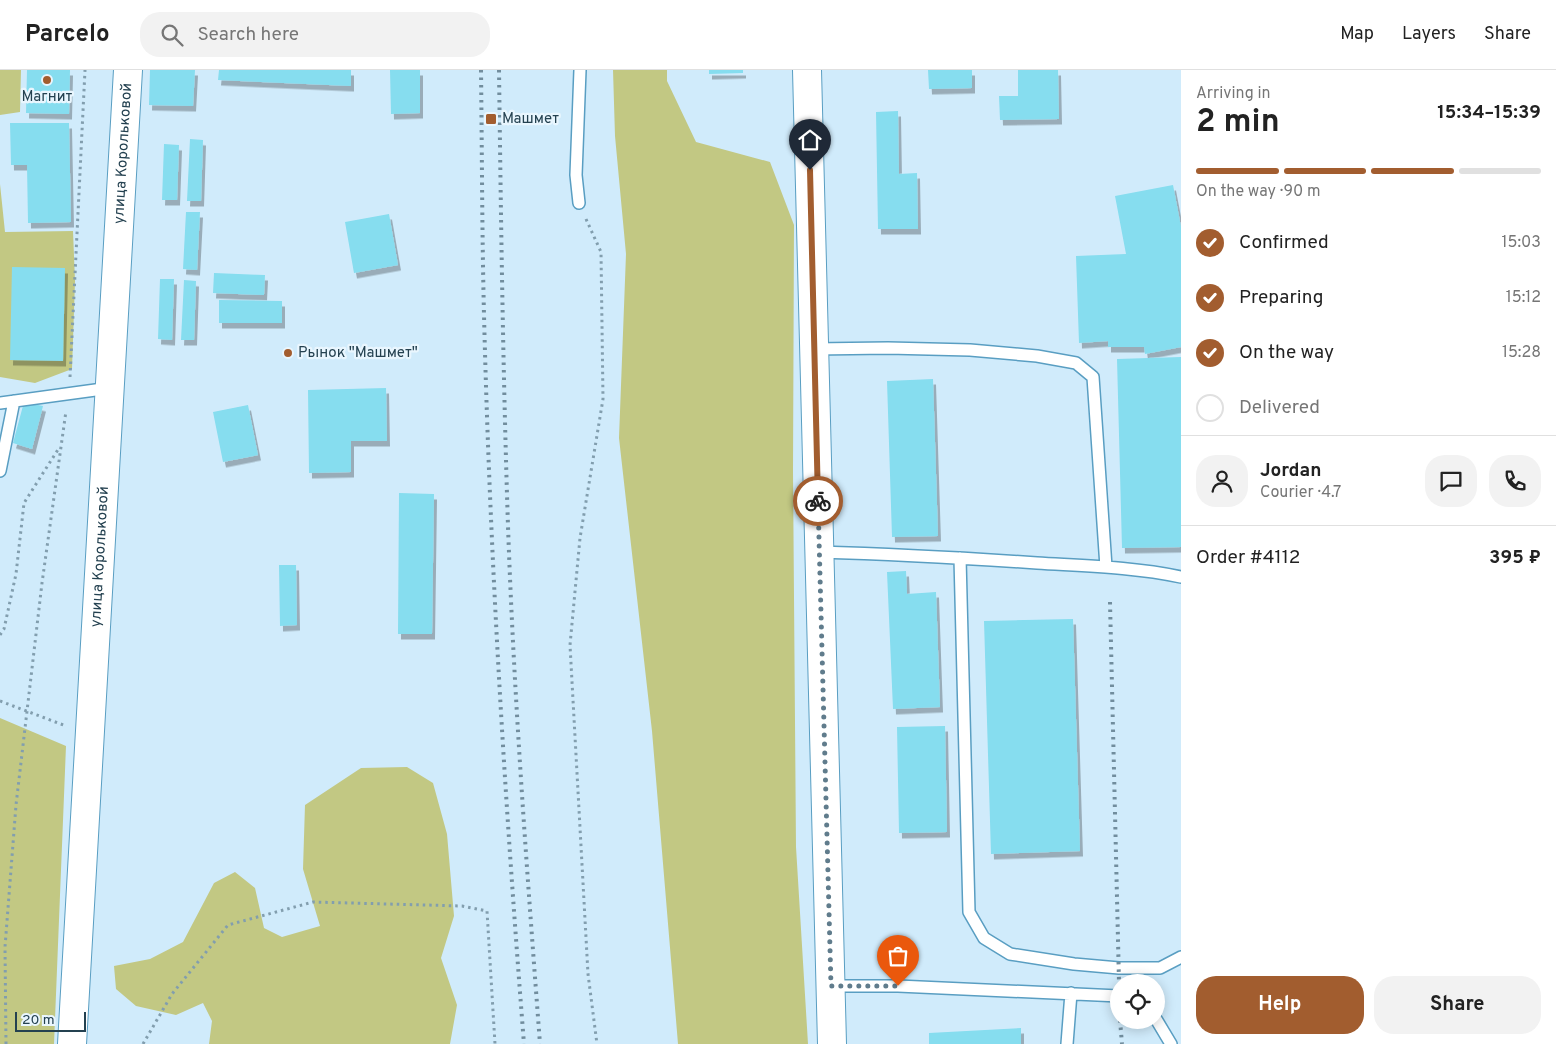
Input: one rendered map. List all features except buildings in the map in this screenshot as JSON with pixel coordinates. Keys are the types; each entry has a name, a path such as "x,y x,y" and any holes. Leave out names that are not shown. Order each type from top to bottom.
{"main road":[{"name":"улица Корольковой","path":"72,1044 128,70"},
{"path":"807,70 832,1044"}],"lane":[{"path":"579,203 576,175 580,70"},
{"path":"814,349 970,350 1037,356 1076,363 1092,377 1106,568"},
{"path":"0,403 110,388"},
{"path":"0,471 14,401"},
{"path":"819,552 902,554 1153,571 1181,577"},
{"path":"960,558 969,912 984,938 1010,954 1074,964 1119,968 1160,968 1181,957"},
{"path":"831,986 898,986 1110,995"},
{"path":"1067,1044 1070,993"},
{"path":"1162,1029 1171,1044"}],"path":[{"path":"6,1044 5,947 16,805 68,393 85,70"},
{"path":"579,203 601,252 603,399 580,538 570,646 588,974 597,1044"},
{"path":"0,635 4,629 16,574 24,503 61,445"},
{"path":"0,702 90,735"},
{"path":"143,1044 172,994 228,925 313,902 462,906 487,911 496,1044"}],"green space":[{"path":"0,70 21,70 20,112 0,115"},
{"path":"613,70 667,70 667,81 696,142 770,162 794,225 793,472 796,847 808,1044 678,1044 652,731 619,438 626,254 615,136"},
{"path":"0,184 5,232 73,231 75,281 72,369 35,383 0,377"},
{"path":"0,718 66,746 54,1044 0,1044"},
{"path":"407,767 433,783 447,834 454,916 441,958 457,1005 450,1044 209,1044 212,1021 203,1003 176,1015 136,1006 116,989 114,966 150,959 183,942 214,883 235,872 255,888 264,928 282,937 320,926 303,869 305,805 361,768"}],"railway":[{"path":"481,70 483,284 494,589 524,1044"},
{"path":"499,70 503,355 511,591 521,785 540,1044"},
{"path":"1110,602 1119,974"},
{"path":"1121,1029 1122,1044"}],"way so far":[{"path":"818,501 831,986 898,986"}],"place":[{"name":"Магнит","path":"47,80"},
{"name":"Машмет","path":"491,119"},
{"name":"Рынок \"Машмет\"","path":"288,353"}],"route":[{"path":"810,170 818,501"}]}
